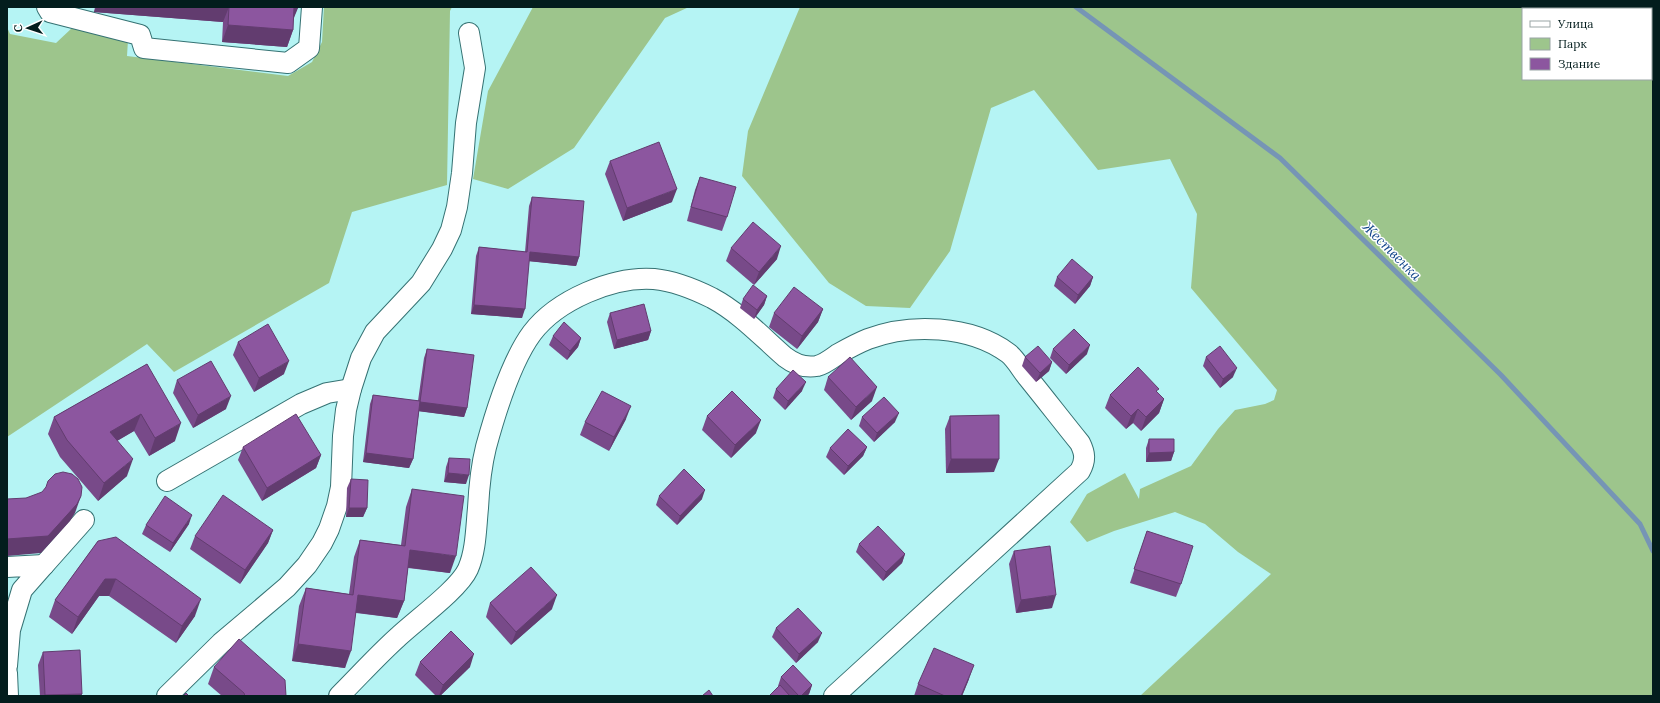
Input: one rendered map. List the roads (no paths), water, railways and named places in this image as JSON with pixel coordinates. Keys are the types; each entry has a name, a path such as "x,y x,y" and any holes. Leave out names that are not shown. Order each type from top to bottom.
{"lane":[{"path":"47,7 50,12 140,35 144,48 288,63 309,48 312,7"},
{"path":"168,696 221,643 287,587 307,565 322,543 337,506 341,487 343,436 346,410 351,389 366,346 375,332 421,282 442,249 451,230 457,207 466,123 475,68 469,33"},
{"path":"339,696 397,638 455,586 467,570 473,551 480,481 486,448 506,385 519,356 532,334 545,319 565,304 617,282 634,279 647,279 678,284 712,298 738,316 785,358 804,366 816,366 830,361 839,354 867,339 895,331 934,329 972,336 990,343 1008,353 1080,443 1085,459 1080,471 834,696"},
{"path":"167,481 301,404 327,393 351,389"},
{"path":"7,666 10,630 22,590 84,520"},
{"path":"7,567 44,565"},
{"path":"7,673 8,696"}],"waterway":[{"name":"Жественка","path":"1076,7 1280,158 1501,375 1640,524 1653,551"}]}
